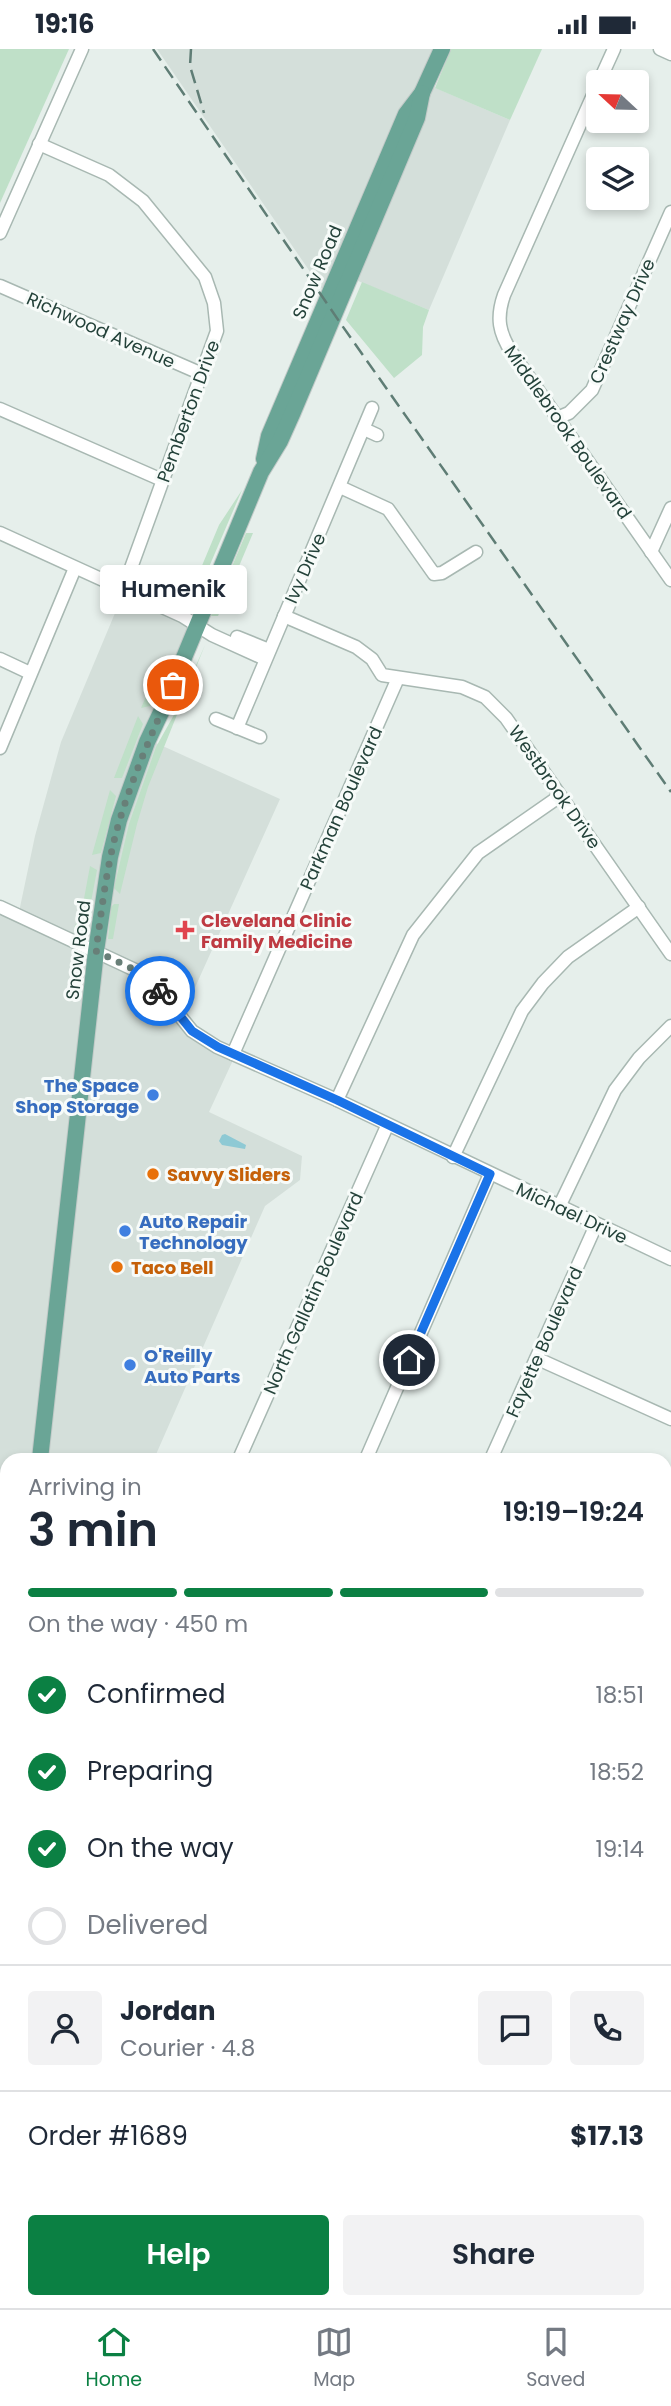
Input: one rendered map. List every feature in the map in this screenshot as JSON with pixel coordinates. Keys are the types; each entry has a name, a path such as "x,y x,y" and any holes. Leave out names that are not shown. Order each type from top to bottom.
{"main road":[{"name":"Snow Road","path":"41,1453 96,951 110,857 119,820 147,742 261,472 280,441 329,328 417,118 422,93 442,49"}],"street":[{"path":"0,233 82,49"},
{"name":"Middlebrook Boulevard","path":"605,70 614,49"},
{"path":"660,49 671,54"},
{"name":"Middlebrook Boulevard","path":"586,112 499,309 498,320 504,340 671,580"},
{"name":"Pemberton Drive","path":"39,144 109,175 143,201 205,277 214,303 217,331 123,590"},
{"name":"Crestway Drive","path":"557,418 569,413 592,390 671,212"},
{"name":"Richwood Avenue","path":"0,286 202,374"},
{"name":"Ivy Drive","path":"237,728 372,408"},
{"path":"0,409 162,481"},
{"path":"364,429 377,435"},
{"path":"340,487 388,509 434,574 442,573 476,552"},
{"path":"651,552 671,508"},
{"path":"0,533 197,624 212,635 267,654"},
{"path":"0,748 75,568"},
{"path":"284,616 356,647 372,659 382,675 398,678"},
{"path":"0,659 30,673"},
{"name":"Westbrook Drive","path":"398,678 462,687 485,697 506,717 671,954"},
{"name":"Parkman Boulevard","path":"233,1054 398,678"},
{"path":"215,719 260,737"},
{"path":"337,1100 413,935 478,853 560,796"},
{"name":"Michael Drive","path":"0,907 135,970 159,990 192,1031 233,1054 337,1100 671,1259"},
{"path":"453,1157 522,1011 543,983 568,957 639,907"},
{"path":"559,1207 615,1090 639,1058 671,1027"},
{"name":"North Gallatin Boulevard","path":"242,1453 387,1126"},
{"path":"369,1453 490,1174"},
{"name":"Fayette Boulevard","path":"494,1453 596,1225"},
{"path":"538,1359 671,1419"}],"shaded area":[{"path":"157,49 438,49 424,83 510,120 429,310 336,272 326,295"},
{"path":"123,594 204,630 156,743 280,799 179,1023 234,1058 209,1112 302,1156 300,1180 265,1206 157,1453 0,1453 0,916 5,906 19,912 35,836 61,742"}],"green space":[{"path":"0,49 69,49 0,203"},
{"path":"451,49 542,49 510,120 435,88"},
{"path":"362,282 429,310 423,327 422,355 394,378 346,320"},
{"path":"242,490 194,602 188,608 184,602 188,599 219,525"},
{"path":"246,533 253,533 218,616 211,616"},
{"path":"205,645 148,787 120,894 114,888 129,824 156,747 175,713"},
{"path":"163,658 168,664 150,706 141,708"},
{"path":"138,716 143,724 122,778 114,778"},
{"path":"110,790 116,796 101,853 92,855"},
{"path":"90,866 97,870 88,918 81,931 74,927 81,915"},
{"path":"119,904 113,939 108,939 111,907"}],"water":[{"path":"225,1134 246,1145 245,1149 222,1145 219,1141"}],"railway":[{"path":"153,49 341,324 671,792"},
{"path":"191,49 190,66 204,113"}],"way so far":[{"path":"160,991 135,970 96,951 110,857 119,820 147,742 173,685"}],"place":[{"name":"Humenik","path":"173,685"},
{"name":"Cleveland Clinic Family Medicine","path":"185,930"},
{"name":"The Space Shop Storage","path":"153,1095"},
{"name":"Savvy Sliders","path":"153,1174"},
{"name":"Auto Repair Technology","path":"125,1231"},
{"name":"Taco Bell","path":"117,1267"},
{"name":"O'Reilly Auto Parts","path":"130,1365"}],"route":[{"path":"160,991 185,1024 203,1039 490,1174 409,1360"}]}
